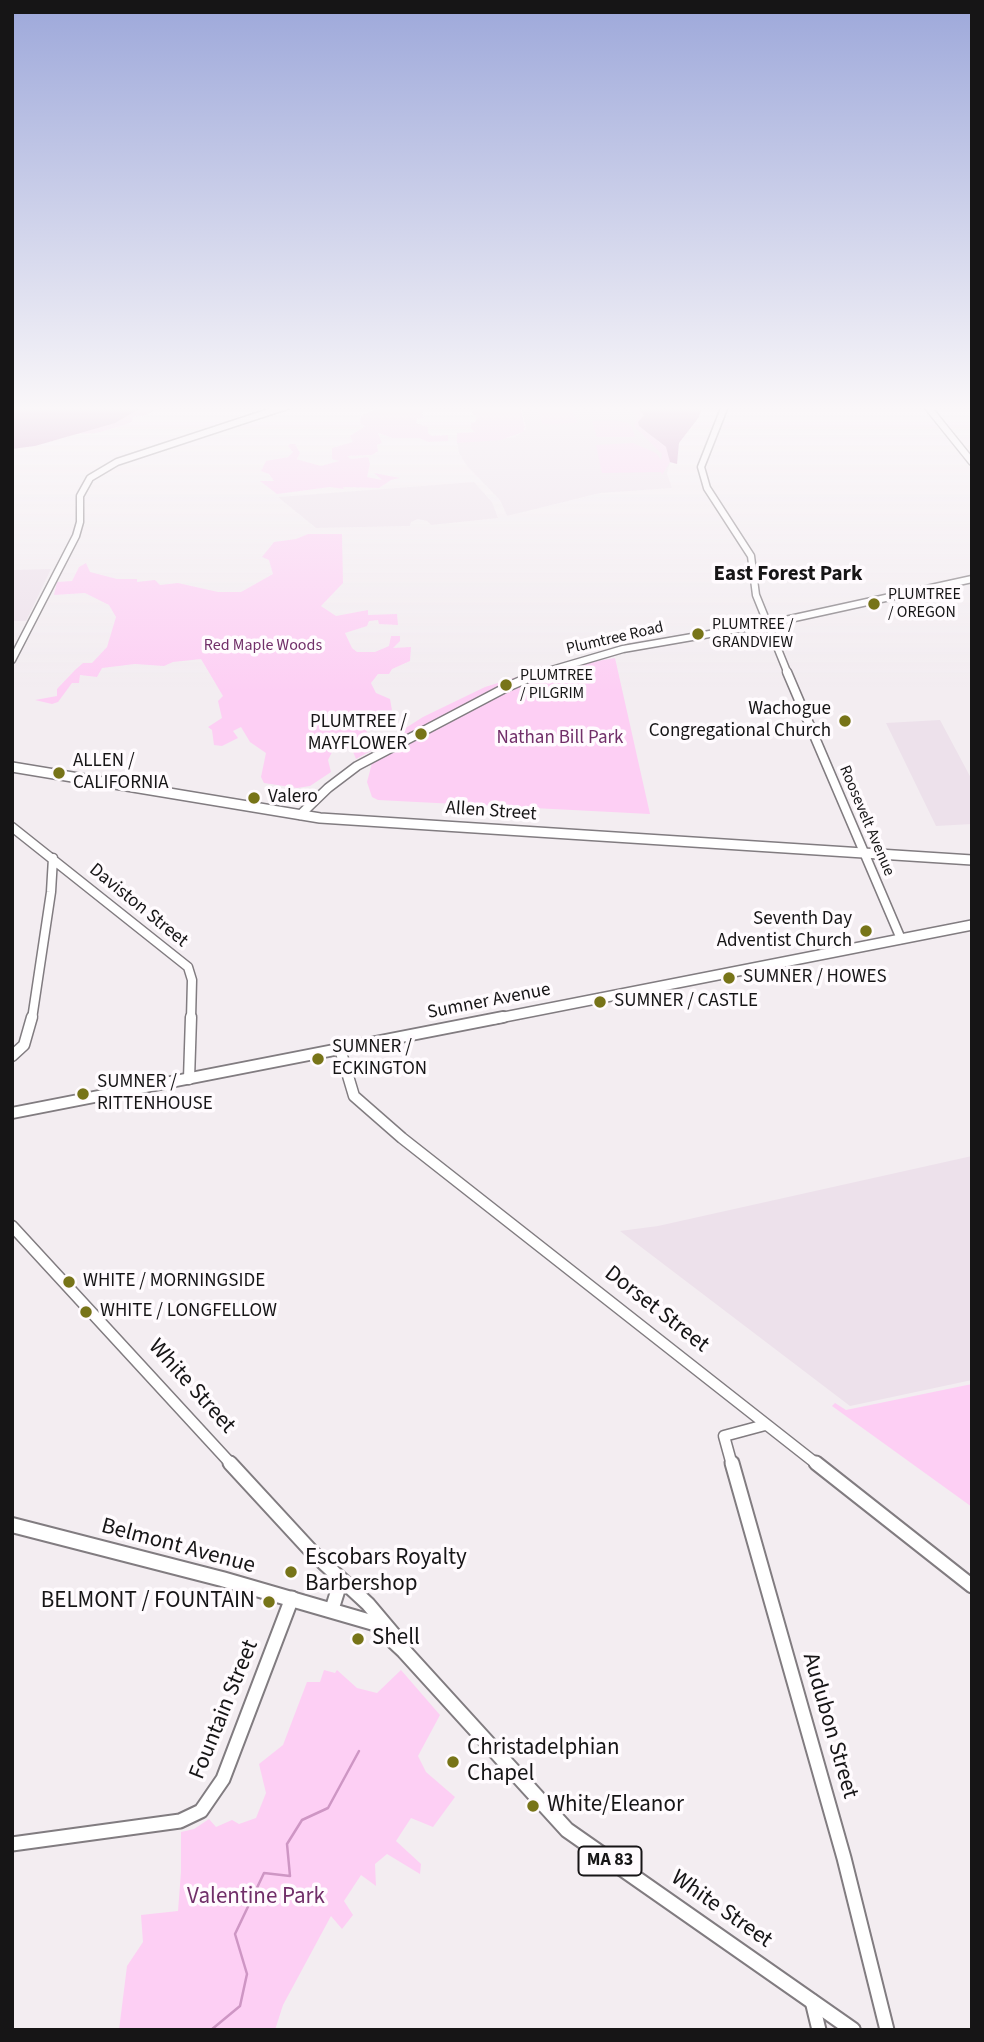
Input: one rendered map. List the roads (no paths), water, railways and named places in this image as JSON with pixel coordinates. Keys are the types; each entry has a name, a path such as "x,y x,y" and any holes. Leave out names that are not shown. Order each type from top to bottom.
{"main road":[{"path":"12,660 76,536 80,501"},
{"name":"Allen Street","path":"14,766 300,815 484,830 972,860"},
{"name":"Sumner Avenue","path":"12,1113 972,925"},
{"name":"Belmont Avenue","path":"12,1525 332,1609 374,1623 404,1651"},
{"name":"White Street","path":"404,1651 567,1830 853,2030"}],"street":[{"name":"Roosevelt Avenue","path":"716,501 751,556 756,594 767,624 901,939"},
{"name":"Plumtree Road","path":"300,815 328,788 357,766 529,677 623,649 767,624 972,579"},
{"name":"Daviston Street","path":"12,827 190,969 189,1079"},
{"path":"14,1053 24,1045 30,1029 53,858"},
{"path":"52,878 70,872"},
{"name":"Dorset Street","path":"340,1049 351,1090 360,1102 402,1138 972,1586"},
{"name":"White Street","path":"12,1226 337,1578 388,1625 404,1651"},
{"name":"Audubon Street","path":"765,1425 724,1436 844,1858 887,2030"},
{"path":"332,1609 338,1590 337,1578"},
{"name":"Fountain Street","path":"12,1844 180,1821 201,1811 223,1779 292,1598"},
{"path":"812,2001 818,2030"}],"waterway":[{"path":"211,2030 240,2006 247,1974 235,1934 264,1873 290,1876 287,1844 302,1820 328,1808 359,1751"}],"place":[{"name":"PLUMTREE / OREGON","path":"874,604"},
{"name":"PLUMTREE / GRANDVIEW","path":"698,634"},
{"name":"PLUMTREE / PILGRIM","path":"506,685"},
{"name":"Wachogue Congregational Church","path":"845,721"},
{"name":"PLUMTREE / MAYFLOWER","path":"421,734"},
{"name":"ALLEN / CALIFORNIA","path":"59,773"},
{"name":"Valero","path":"254,798"},
{"name":"Seventh Day Adventist Church","path":"866,931"},
{"name":"SUMNER / HOWES","path":"729,978"},
{"name":"SUMNER / CASTLE","path":"600,1002"},
{"name":"SUMNER / ECKINGTON","path":"318,1059"},
{"name":"SUMNER / RITTENHOUSE","path":"83,1094"},
{"name":"WHITE / MORNINGSIDE","path":"69,1282"},
{"name":"WHITE / LONGFELLOW","path":"86,1312"},
{"name":"Escobars Royalty Barbershop","path":"291,1572"},
{"name":"BELMONT / FOUNTAIN","path":"269,1602"},
{"name":"Shell","path":"358,1639"},
{"name":"Christadelphian Chapel","path":"453,1762"},
{"name":"White/Eleanor","path":"533,1806"}],"district":[{"name":"East Forest Park","path":"788,575"}],"park label":[{"name":"Red Maple Woods","path":"263,646"},
{"name":"Nathan Bill Park","path":"560,739"},
{"name":"Valentine Park","path":"256,1898"}]}
